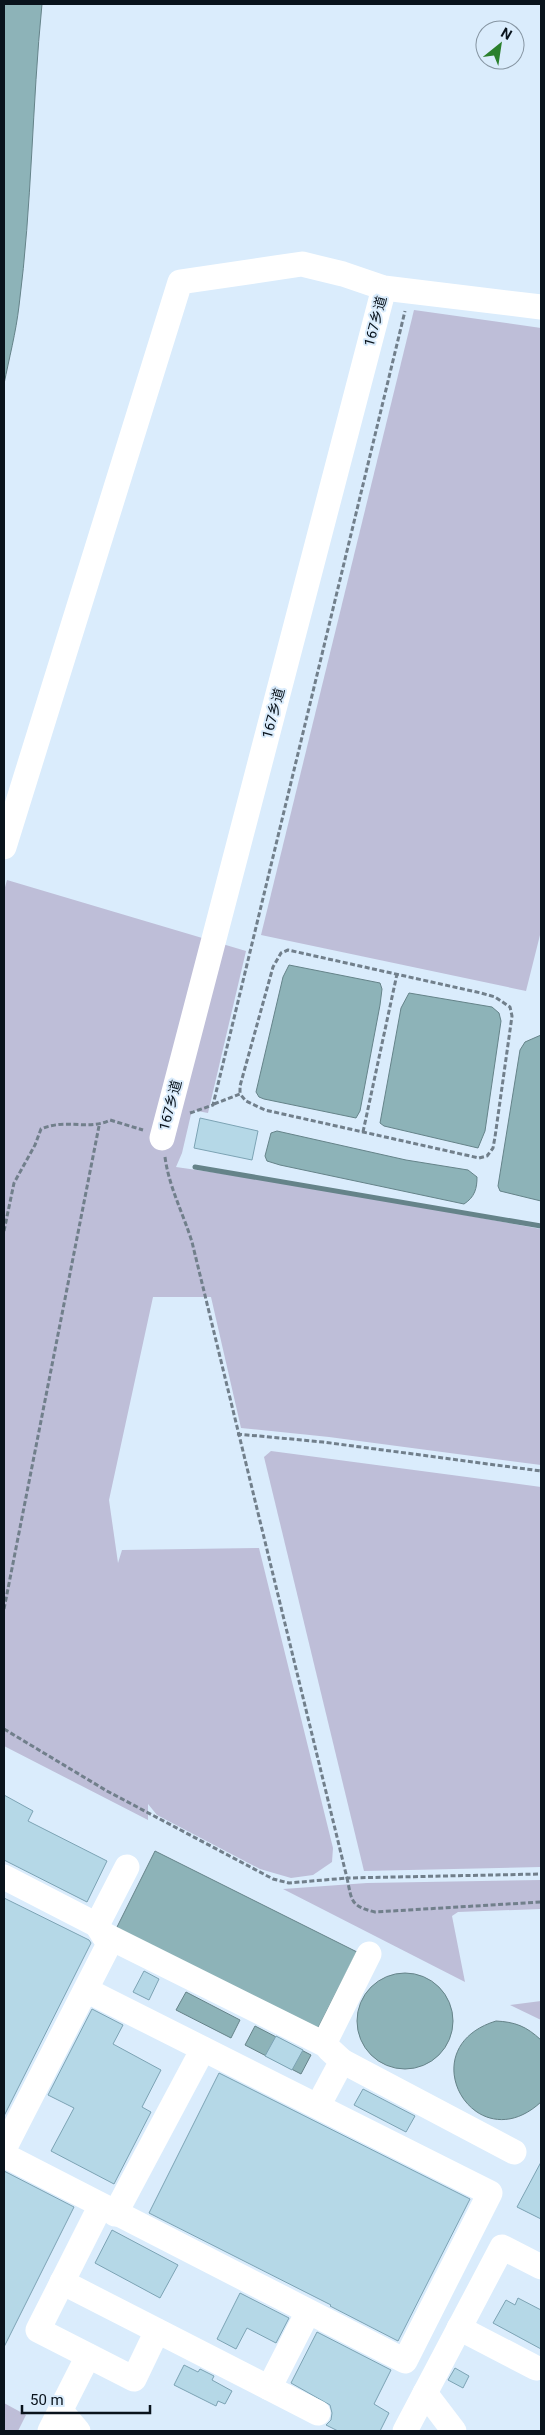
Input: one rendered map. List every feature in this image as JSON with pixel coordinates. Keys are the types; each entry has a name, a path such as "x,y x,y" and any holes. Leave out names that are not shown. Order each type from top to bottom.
{"street":[{"path":"4,847 180,282 302,264 343,274 384,288 541,307"},
{"name":"167乡道","path":"165,1126 384,288"},
{"path":"100,1929 127,1867"},
{"path":"4,1877 100,1929 324,2044 342,2061 514,2152"},
{"path":"86,1990 490,2194 405,2361 4,2155 5,2147 109,1944 100,1929"},
{"path":"324,2044 369,1954"},
{"path":"157,2331 134,2379 38,2330 62,2282 108,2210 203,2049"},
{"path":"318,2106 342,2061"},
{"path":"405,2431 502,2247 541,2267"},
{"path":"62,2282 318,2414"},
{"path":"269,2388 308,2312"},
{"path":"459,2328 536,2368"},
{"path":"78,2431 55,2421 88,2356"},
{"path":"425,2393 454,2431"}],"path":[{"path":"213,1104 410,291"},
{"path":"288,950 397,974 495,997 510,1007 512,1016 493,1148 487,1156 479,1158 266,1110 246,1101 240,1094 240,1086 273,966 281,953 288,950"},
{"path":"363,1132 397,974"},
{"path":"4,1231 14,1183 41,1129 53,1124 70,1123 99,1126 110,1120 130,1124 165,1126 183,1115 204,1110 213,1104 240,1094"},
{"path":"4,1609 99,1126"},
{"path":"165,1126 169,1182 184,1215 192,1242 237,1434 352,1901 358,1908 375,1912 541,1902"},
{"path":"237,1434 323,1442 541,1471"},
{"path":"4,1729 107,1791 273,1879 289,1883 347,1878 541,1874"}],"shaded area":[{"path":"4,4 42,4 23,268 16,326 4,384"},
{"path":"414,310 541,328 541,931 526,991 261,935"},
{"path":"7,880 246,951 208,1113 192,1110 182,1153 176,1167 301,1185 541,1229 541,1465 329,1437 241,1428 211,1297 153,1297 109,1500 118,1563 122,1550 259,1548 333,1848 332,1862 313,1875 291,1878 260,1869 157,1815 148,1804 148,1820 4,1746 4,891"},
{"path":"289,965 380,983 382,989 380,1005 360,1111 356,1118 264,1099 259,1097 256,1092 283,977"},
{"path":"409,993 492,1007 499,1013 501,1021 485,1131 478,1148 384,1126 380,1123 401,1008"},
{"path":"541,1035 541,1201 500,1191 498,1186 520,1050 525,1042"},
{"path":"277,1131 406,1160 468,1170 477,1177 476,1189 471,1198 464,1204 280,1165 267,1161 265,1156 271,1133"},
{"path":"271,1451 541,1487 541,1867 364,1871 264,1457"},
{"path":"155,1851 357,1952 317,2030 116,1929"},
{"path":"541,1880 541,1909 458,1912 452,1916 465,1982 283,1889 367,1883"},
{"path":"405,1973 423,1977 439,1987 449,2003 453,2021 449,2039 439,2055 423,2065 405,2069 387,2065 371,2055 361,2039 357,2021 361,2003 371,1987 387,1977"},
{"path":"186,1992 240,2020 231,2038 176,2010"},
{"path":"541,2001 541,2020 510,2005"},
{"path":"496,2021 509,2022 520,2026 541,2040 541,2102 517,2117 494,2119 475,2110 461,2094 454,2075 457,2054 470,2035"},
{"path":"255,2026 311,2055 301,2074 245,2045"},
{"path":"4,2403 26,2415 18,2431 4,2431"}],"building":[{"path":"200,1118 258,1131 252,1160 194,1148"},
{"path":"4,1795 33,1811 28,1821 107,1861 87,1902 4,1860"},
{"path":"4,1898 89,1940 91,1943 4,2116"},
{"path":"144,1971 159,1979 149,2000 133,1992"},
{"path":"92,2009 123,2025 113,2044 161,2070 142,2107 151,2112 114,2184 51,2151 74,2108 48,2095"},
{"path":"276,2036 303,2050 292,2070 265,2056"},
{"path":"219,2073 470,2199 398,2341 149,2213"},
{"path":"363,2089 415,2116 406,2132 354,2105"},
{"path":"541,2162 541,2219 517,2207"},
{"path":"4,2171 74,2207 4,2347"},
{"path":"112,2230 178,2265 160,2298 95,2263"},
{"path":"240,2293 289,2318 276,2343 247,2328 236,2349 217,2339"},
{"path":"518,2298 541,2310 541,2349 493,2323 506,2300 515,2305"},
{"path":"317,2332 391,2370 374,2404 389,2413 380,2431 338,2431 326,2425 331,2420 330,2405 291,2383"},
{"path":"184,2365 198,2372 200,2369 214,2376 212,2380 232,2391 225,2404 218,2401 216,2406 174,2385"},
{"path":"455,2368 469,2376 463,2388 448,2380"}],"waterway":[{"path":"195,1167 541,1226"}]}
